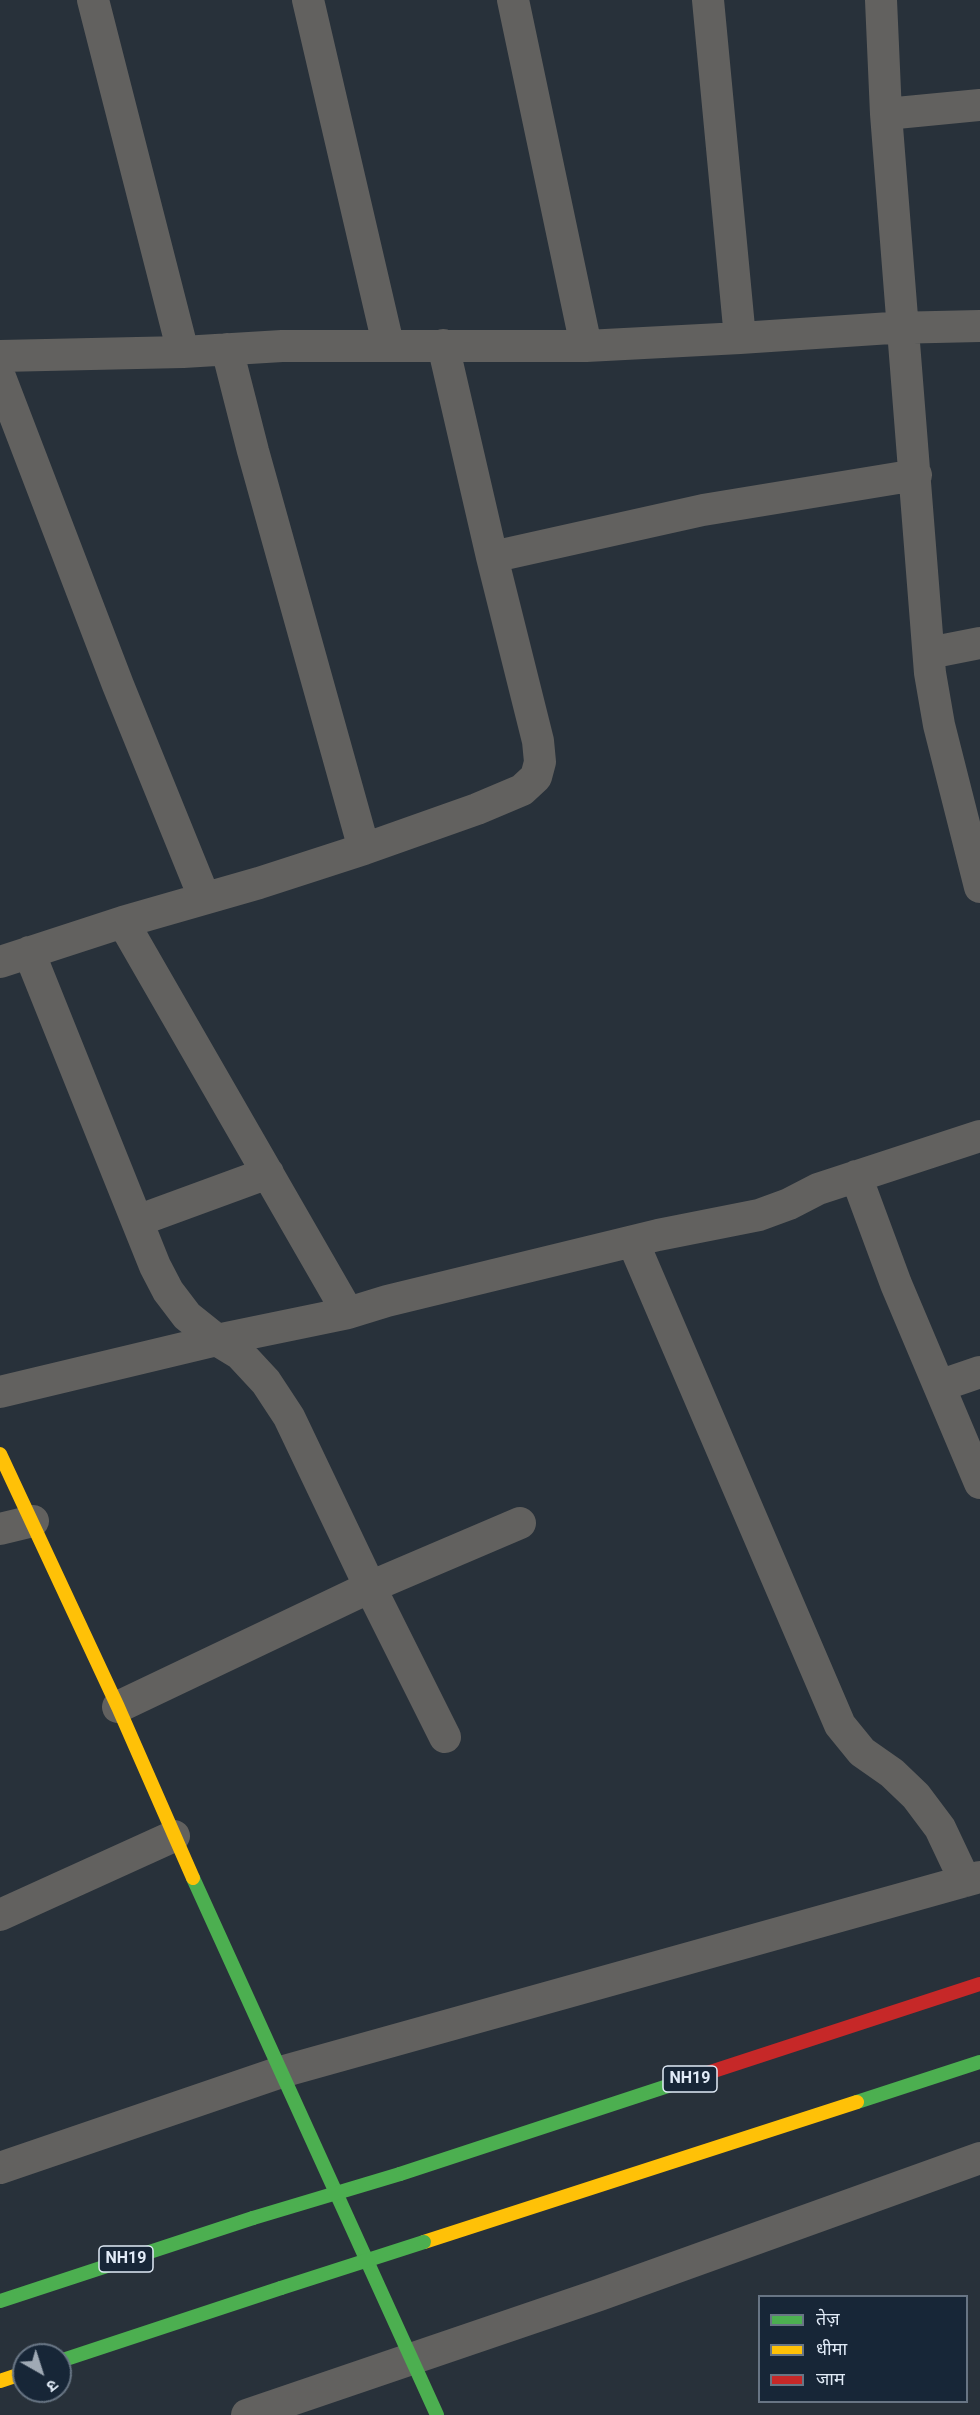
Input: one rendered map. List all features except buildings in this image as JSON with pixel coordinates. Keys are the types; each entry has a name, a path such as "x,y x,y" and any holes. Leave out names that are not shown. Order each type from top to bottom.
{"main road":[{"path":"0,1454 118,1707 174,1836 437,2415"},
{"name":"NH19","path":"0,2301 253,2218 400,2174 980,1983"},
{"path":"72,2357 980,2062"}],"street":[{"path":"93,0 183,352"},
{"path":"308,0 388,344"},
{"path":"513,0 586,346"},
{"path":"708,0 740,338"},
{"path":"881,0 886,114 929,653 939,725 980,887"},
{"path":"886,114 980,105"},
{"path":"0,357 388,344 586,346 904,328 980,326"},
{"path":"443,345 492,557 538,741 540,762 536,777 522,790 364,849 14,957 168,1291 187,1316 217,1340 240,1354 266,1382 289,1417 445,1737"},
{"path":"227,349 253,451 364,849"},
{"path":"0,377 118,685 204,897"},
{"path":"492,557 703,510 915,475"},
{"path":"929,653 980,643"},
{"path":"123,922 348,1313"},
{"path":"0,1392 217,1340 348,1313 387,1301 633,1242 759,1215 789,1204 818,1189 980,1136"},
{"path":"137,1221 268,1173"},
{"path":"856,1176 896,1284 980,1483"},
{"path":"0,2168 281,2072 972,1879 940,1828 916,1796 892,1773 862,1752 840,1725 633,1242"},
{"path":"939,1386 980,1372"},
{"path":"0,1529 33,1521"},
{"path":"118,1707 370,1587 520,1523"},
{"path":"0,1915 174,1836"},
{"path":"247,2415 599,2295 980,2158"}],"traffic: fast":[{"path":"193,1878 437,2415"},
{"path":"857,2102 980,2062"},
{"path":"400,2174 686,2080"},
{"path":"253,2218 400,2174"},
{"path":"0,2301 253,2218"},
{"path":"281,2288 424,2242"},
{"path":"72,2357 281,2288"}],"traffic: slow":[{"path":"0,1454 118,1707 193,1878"},
{"path":"424,2242 857,2102"},
{"path":"0,2381 12,2377"}],"traffic: jam":[{"path":"686,2080 980,1984"}]}
